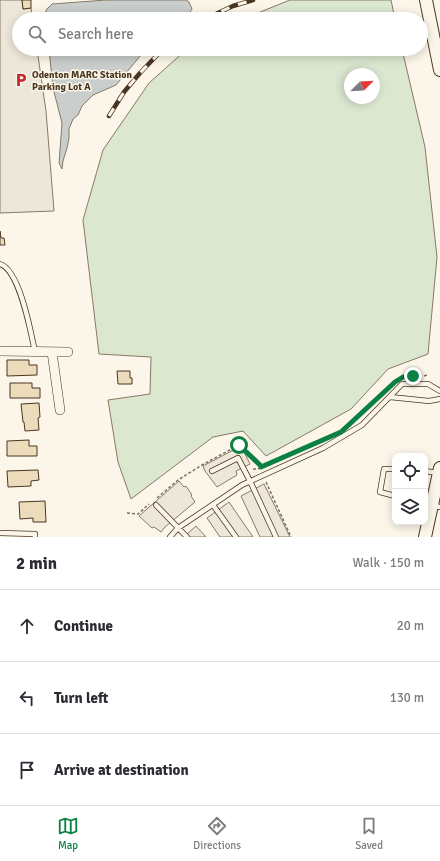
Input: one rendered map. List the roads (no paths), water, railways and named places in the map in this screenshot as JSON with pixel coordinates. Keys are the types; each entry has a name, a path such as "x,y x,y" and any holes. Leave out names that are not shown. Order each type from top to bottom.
{"main road":[{"path":"426,0 440,70"},
{"path":"425,537 440,471"}],"street":[{"path":"0,351 68,352"},
{"path":"52,352 60,410"}],"lane":[{"path":"0,264 11,273 16,283 29,320 35,352"},
{"path":"170,537 178,528 242,485 323,448 362,425 402,384 428,384 440,390"},
{"path":"390,397 429,401 440,399"},
{"path":"212,471 238,458 276,537"},
{"path":"392,469 384,470 380,492 392,495"},
{"path":"428,471 440,471"},
{"path":"156,505 187,537"},
{"path":"213,505 236,537"},
{"path":"0,533 35,534 35,537"}],"railway":[{"path":"220,12 233,6 253,0"},
{"path":"109,116 124,92 156,56"}],"place":[{"name":"Odenton MARC Station Parking Lot A","path":"21,80"}]}
